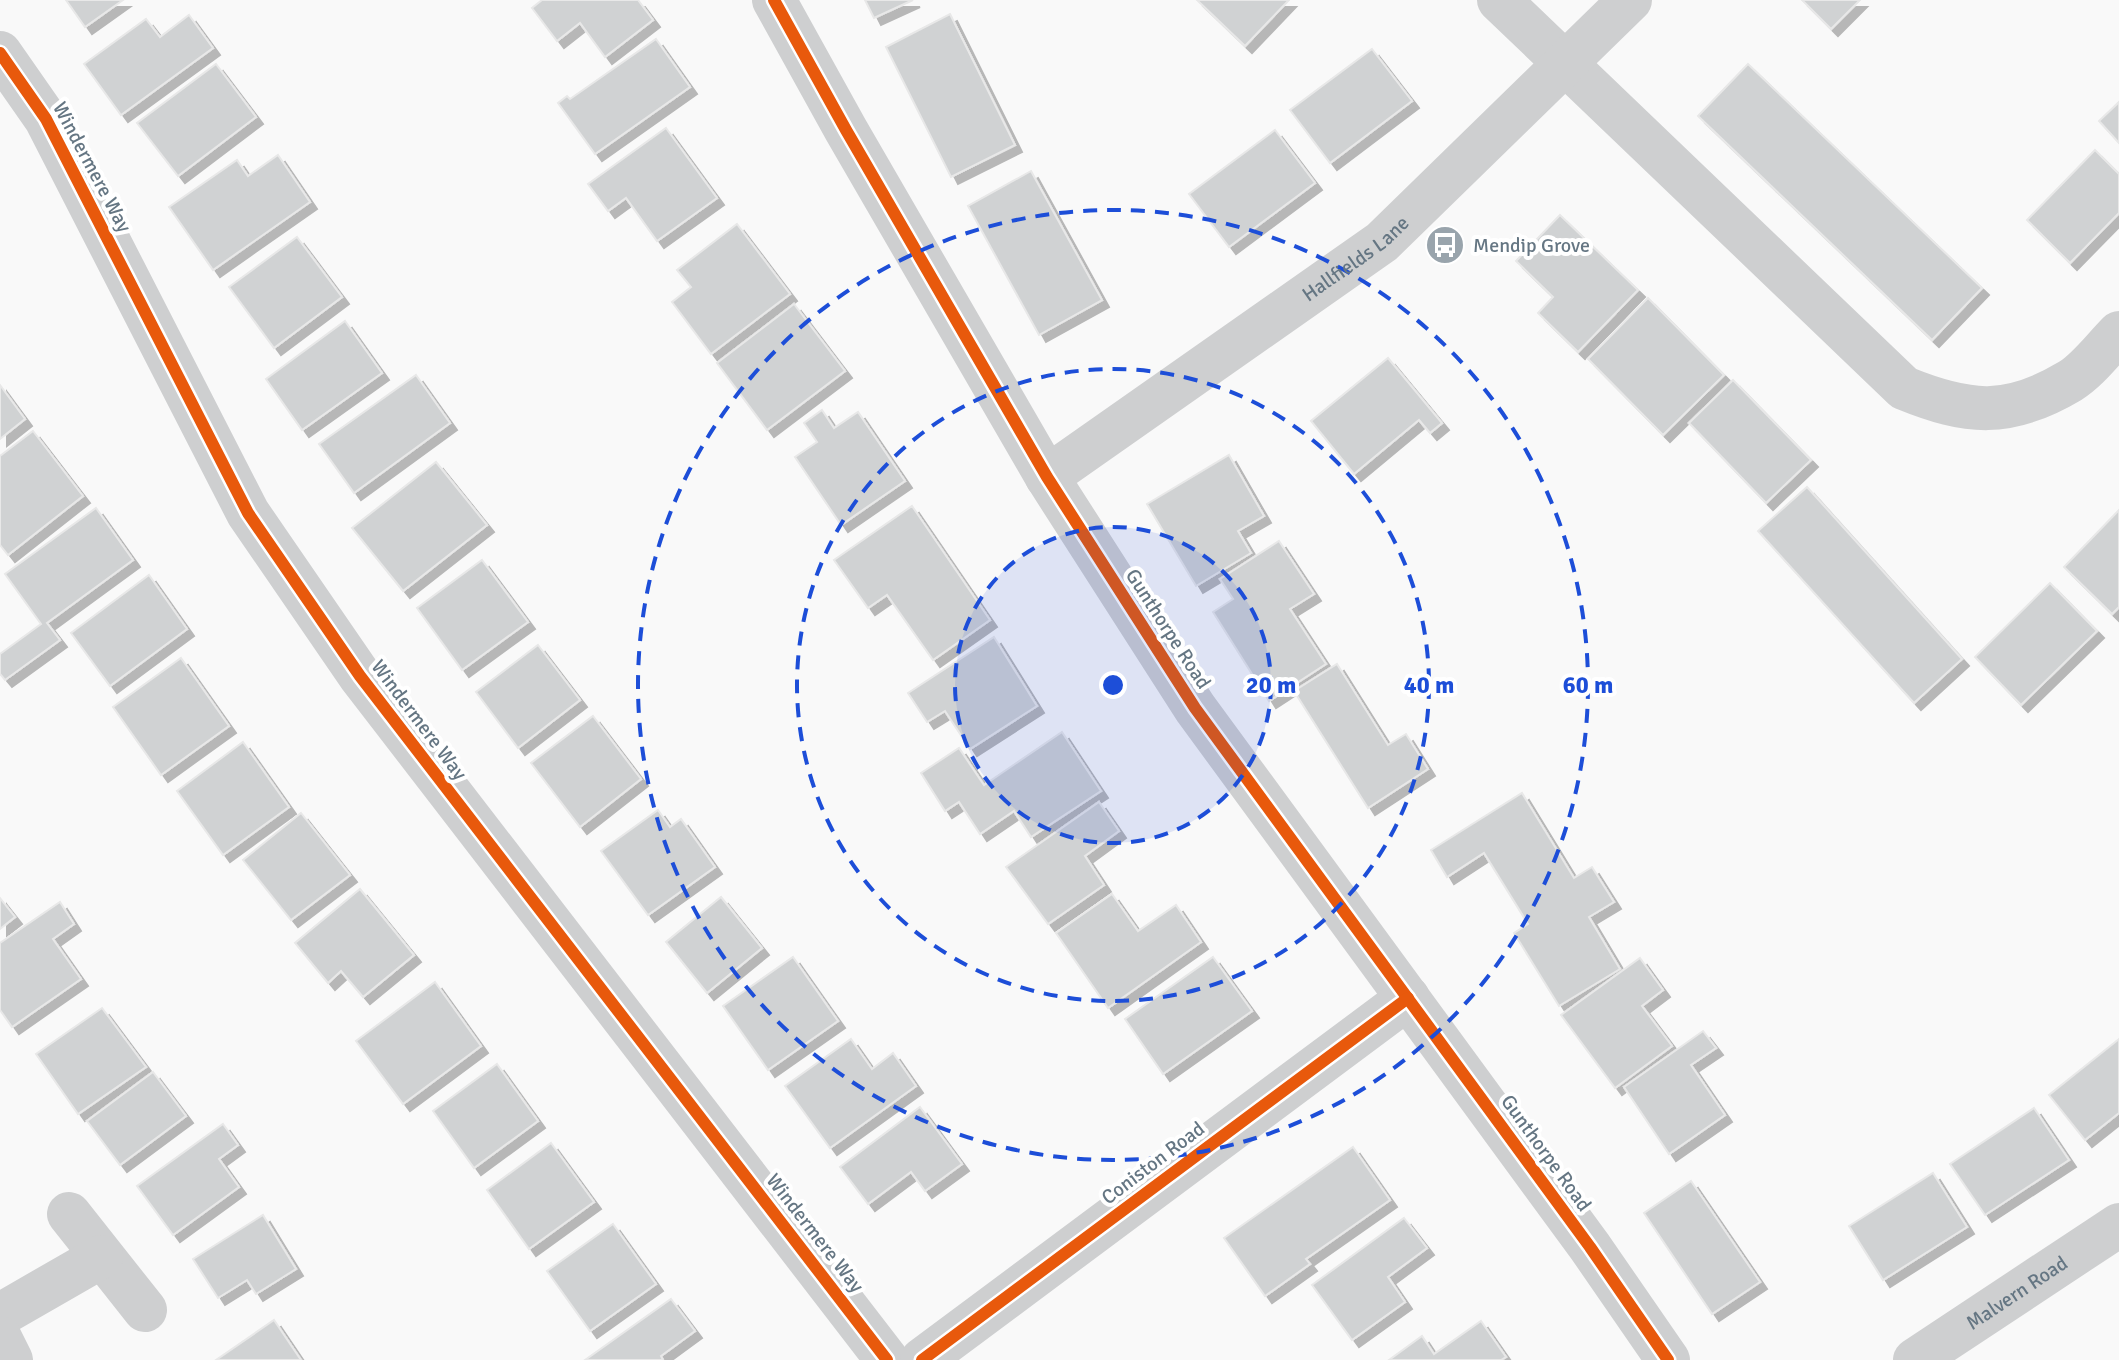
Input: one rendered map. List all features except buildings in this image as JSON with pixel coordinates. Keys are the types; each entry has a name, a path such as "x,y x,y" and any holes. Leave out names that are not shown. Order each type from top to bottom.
{"street":[{"name":"Gunthorpe Road","path":"774,0 1047,477 1195,708 1590,1247 1668,1360"},
{"path":"1499,0 1904,388 1945,405 1984,411 2026,401 2072,380 2119,333"},
{"name":"Hallfields Lane","path":"1047,477 1382,242 1566,66 1630,0"},
{"name":"Windermere Way","path":"0,53 46,119 248,513 360,676 887,1360"},
{"name":"Coniston Road","path":"922,1360 1408,998"},
{"path":"69,1214 145,1310"},
{"name":"Malvern Road","path":"1915,1360 2119,1225"},
{"path":"0,1315 101,1257"},
{"path":"0,1338 11,1360"}],"cycle path":[{"path":"774,0 1047,477 1195,708 1590,1247 1668,1360"},
{"path":"0,53 46,119 248,513 360,676 887,1360"},
{"path":"922,1360 1408,998"}],"place":[{"name":"Mendip Grove","path":"1445,245"}]}
